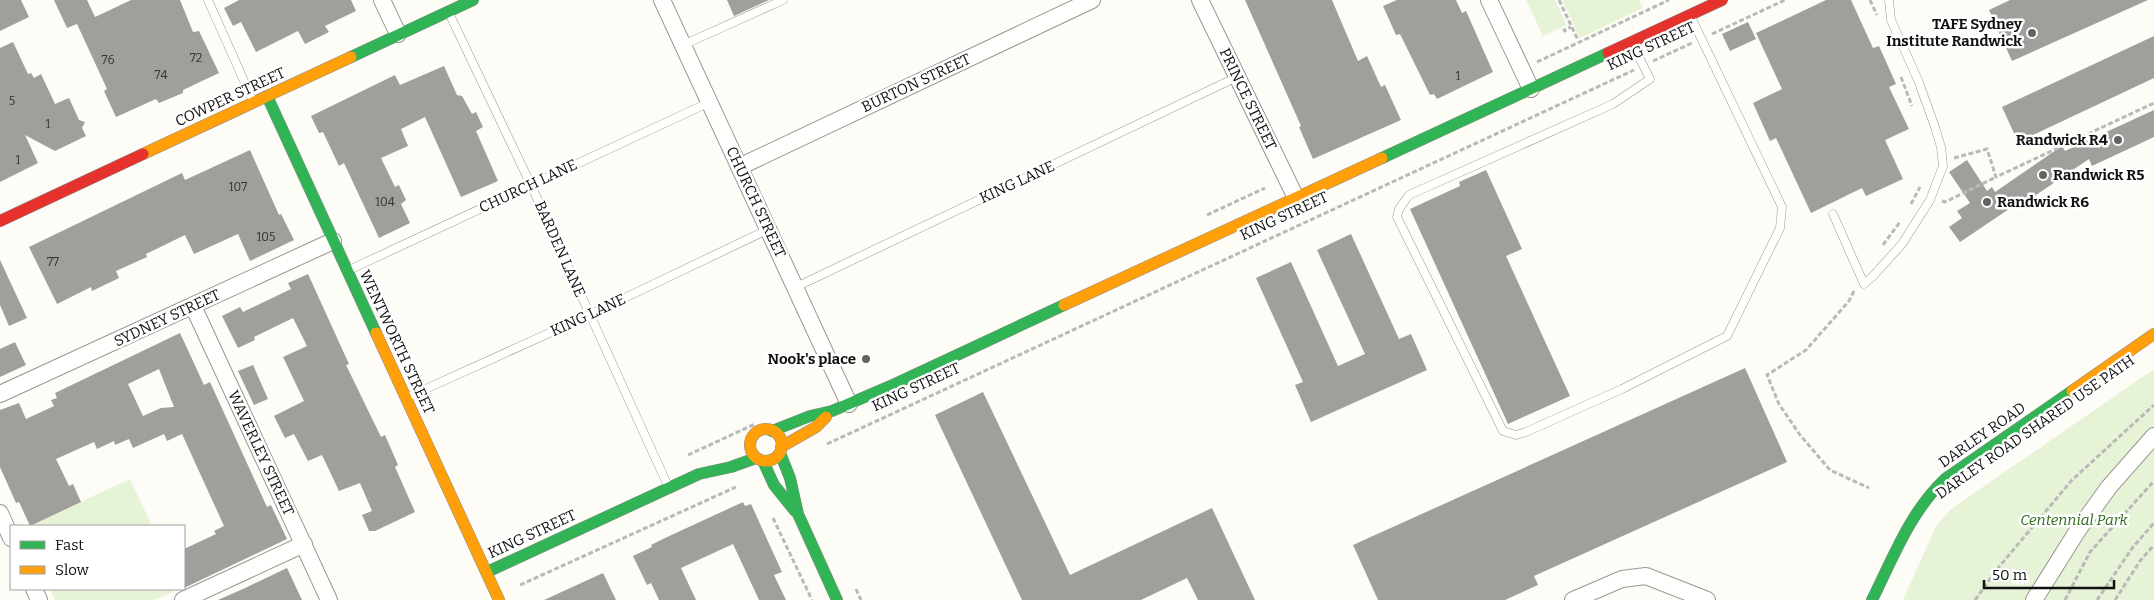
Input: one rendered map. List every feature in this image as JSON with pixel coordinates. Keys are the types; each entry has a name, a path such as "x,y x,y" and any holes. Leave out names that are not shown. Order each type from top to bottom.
{"street":[{"path":"382,0 398,34"},
{"name":"COWPER STREET","path":"0,221 473,0"},
{"name":"CHURCH STREET","path":"662,0 850,404"},
{"name":"BURTON STREET","path":"740,167 1092,0"},
{"name":"PRINCE STREET","path":"1200,0 1296,198"},
{"path":"1489,0 1531,89"},
{"name":"KING STREET","path":"772,431 810,416 832,412 850,404 1722,0"},
{"name":"WENTWORTH STREET","path":"267,96 499,600"},
{"name":"SYDNEY STREET","path":"0,394 333,241"},
{"name":"WAVERLEY STREET","path":"193,306 330,600"},
{"name":"DARLEY ROAD","path":"1872,600 1909,524 1930,492 1963,465 2154,334"},
{"name":"KING STREET","path":"780,450 816,427 832,412"},
{"path":"737,448 750,441 756,432 772,431 779,437 780,450 790,478 798,514 837,600"},
{"path":"2034,600 2078,530 2104,494 2154,436"},
{"path":"750,441 751,450 759,459 774,485 798,514"},
{"path":"759,459 772,459 780,450"},
{"name":"KING STREET","path":"699,474 717,459"},
{"name":"KING STREET","path":"487,572 699,474 731,468 759,459"},
{"path":"0,513 10,536"},
{"path":"183,600 304,544"},
{"path":"1573,600 1622,579 1646,576 1683,595 1707,600"}],"lane":[{"path":"208,0 253,102"},
{"path":"683,45 783,0"},
{"path":"1833,214 1864,284 1896,250 1931,197 1943,166 1942,147 1918,80 1890,20 1889,0"},
{"name":"BARDEN LANE","path":"448,11 532,184 589,315 669,488"},
{"path":"1632,42 1650,79 1613,104 1409,195 1399,209 1397,217 1503,431 1516,435 1526,432 1727,336 1780,228 1782,207 1690,15"},
{"name":"KING LANE","path":"796,287 1238,77"},
{"name":"CHURCH LANE","path":"347,271 710,102"},
{"name":"KING LANE","path":"406,398 589,315 769,229"}],"path":[{"path":"1559,0 1578,40"},
{"path":"1531,64 1669,0"},
{"name":"KING STREET","path":"825,446 1785,0"},
{"path":"1870,0 1880,22"},
{"path":"1566,32 1564,30 1571,27"},
{"path":"1901,75 1914,110"},
{"path":"1917,192 1945,202 2154,103"},
{"path":"1943,160 1988,149 1996,177"},
{"path":"1909,207 1922,185"},
{"path":"1878,251 1905,214"},
{"path":"1861,278 1849,300 1806,350 1767,375 1779,404 1800,435 1830,470 1869,488"},
{"path":"1975,600 1998,568 2072,480 2154,405"},
{"path":"2064,600 2090,552 2154,481"},
{"path":"520,584 739,486"},
{"path":"773,516 812,600"},
{"path":"2097,600 2133,547 2154,523"},
{"path":"2115,600 2140,561 2154,545"}],"green space":[{"path":"1526,0 1555,0 1567,25 1543,36"},
{"path":"1562,0 1639,0 1643,8 1580,38"},
{"name":"Centennial Park","path":"2154,369 2154,600 1903,600 1936,526 1951,509"},
{"path":"130,479 152,525 30,525"},
{"path":"50,590 177,590 154,600 55,600"}],"building":[{"path":"0,0 21,0 29,17 0,31"},
{"path":"54,0 87,0 95,17 131,0 180,0 193,32 199,31 219,73 183,90 183,93 159,103 156,99 116,117 104,91 107,89 77,24 67,28"},
{"path":"239,0 351,0 356,11 325,26 329,32 305,44 298,31 256,52 241,22 233,26 224,8"},
{"path":"727,0 769,0 734,16"},
{"path":"1245,0 1332,0 1358,61 1367,56 1381,87 1385,85 1401,120 1313,159 1299,127 1301,126"},
{"path":"1397,0 1456,0 1462,13 1466,11 1493,72 1437,99 1434,94 1430,95 1400,34 1396,35 1383,6"},
{"path":"1826,0 1851,0 1873,48 1879,46 1896,84 1889,87 1909,129 1885,140 1903,179 1866,196 1862,188 1811,213 1776,138 1770,141 1753,103 1782,89 1756,33"},
{"path":"2010,0 2148,0 2012,61 1989,10"},
{"path":"1748,22 1756,39 1730,51 1722,34"},
{"path":"2154,36 2154,78 2018,142 2002,107"},
{"path":"13,42 28,74 31,73 34,78 41,74 55,104 69,98 79,120 85,122 82,128 86,136 55,151 25,135 38,163 0,182 0,48"},
{"path":"444,66 457,95 462,96 472,114 476,112 483,127 476,131 498,181 461,197 425,117 401,129 408,146 381,158 395,187 399,185 406,200 401,204 410,223 379,238 344,163 339,166 323,132 319,133 311,116 395,75 400,85"},
{"path":"2154,110 2154,137 2092,166 2089,159 2023,204 2021,201 1960,242 1949,227 1962,218 1957,211 1970,203 1949,172 1967,160 1987,191 1992,187 1995,192 2062,146 2065,151"},
{"path":"250,150 279,215 281,214 294,240 250,261 238,234 194,254 185,235 146,254 147,257 116,271 119,278 92,291 91,287 57,304 29,247 182,173 185,180"},
{"path":"1486,170 1522,249 1506,256 1570,396 1508,424 1410,209 1460,186 1459,182"},
{"path":"1351,234 1399,339 1411,334 1427,370 1311,422 1295,385 1303,382 1256,278 1291,262 1338,366 1365,354 1317,250"},
{"path":"0,260 27,318 9,326 0,305"},
{"path":"308,274 349,364 346,365 381,437 385,435 398,465 395,467 415,512 375,531 369,531 362,515 372,511 360,483 339,491 322,455 308,461 294,434 285,438 274,416 304,401 283,357 307,346 293,318 254,337 255,340 238,348 222,316 240,307 243,312 291,289 288,283"},
{"path":"180,333 204,385 210,382 267,507 271,505 287,539 185,588 185,549 216,534 214,531 224,526 182,434 167,441 164,434 133,448 129,439 115,445 114,441 97,449 94,442 56,459 69,486 73,484 81,502 30,525 19,502 16,503 0,467 0,410 19,403 26,419 54,406 51,400 57,398 55,393","holes":["159,369 174,407 161,408 143,416 128,384"]},
{"path":"15,342 26,365 0,377 0,349"},
{"path":"253,365 268,399 254,405 238,371"},
{"path":"1745,368 1787,462 1534,576 1538,585 1505,600 1378,600 1353,545"},
{"path":"983,392 1070,575 1212,508 1255,600 1198,600 1187,578 1141,600 1022,600 935,415"},
{"path":"743,502 745,506 751,504 782,572 774,575 786,600 759,600 733,544 681,568 696,600 659,600 651,583 647,585 633,556 665,538"},
{"path":"287,568 302,600 218,600 243,589"},
{"path":"603,573 616,600 544,600"}],"traffic: fast":[{"path":"351,57 473,0"},
{"path":"1382,158 1608,53"},
{"path":"267,96 376,333"},
{"path":"772,431 810,416 832,411 895,384 1064,305"},
{"path":"1872,600 1912,521 1945,479 2072,391"},
{"path":"780,453 790,478 798,514 837,600"},
{"path":"487,572 699,474 731,467 756,458"},
{"path":"763,461 774,485 795,511"}],"traffic: slow":[{"path":"143,154 351,57"},
{"path":"1064,305 1382,158"},
{"path":"376,333 499,600"},
{"path":"2072,391 2154,334"},
{"path":"781,447 816,427 826,417"},
{"path":"766,429 777,434 782,445 777,456 766,461 755,456 750,445 755,434 766,429"}],"traffic: jam":[{"path":"1608,53 1722,0"},
{"path":"0,221 143,154"}],"place":[{"name":"TAFE Sydney Institute Randwick","path":"2032,33"},
{"name":"Randwick R4","path":"2118,140"},
{"name":"Randwick R5","path":"2043,175"},
{"name":"Randwick R6","path":"1987,202"},
{"name":"Nook's place","path":"866,359"}]}
